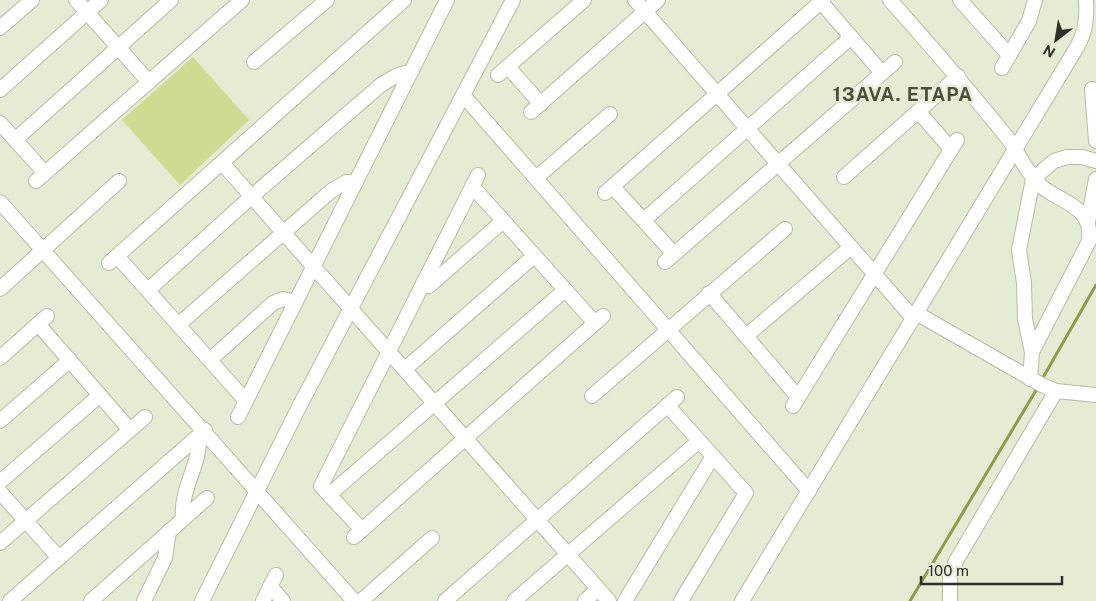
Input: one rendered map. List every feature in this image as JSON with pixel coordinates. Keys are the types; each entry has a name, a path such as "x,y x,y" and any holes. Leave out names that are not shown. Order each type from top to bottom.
{"street":[{"path":"0,28 32,0"},
{"path":"76,0 149,82"},
{"path":"0,90 101,0"},
{"path":"15,140 171,0"},
{"path":"0,123 15,140 40,177 242,0"},
{"path":"254,62 327,0"},
{"path":"246,401 148,290 113,260 404,0"},
{"path":"238,417 447,0"},
{"path":"202,601 350,309 512,0"},
{"path":"584,0 503,71 536,108 658,0"},
{"path":"635,0 875,275 915,316 1030,379 1056,391 1096,395"},
{"path":"890,0 958,76 1016,148 1033,179 1054,196 1081,212 1088,222 1090,231 1086,247 1032,352"},
{"path":"962,0 1009,55"},
{"path":"1002,68 1029,21 1035,0"},
{"path":"742,601 1084,34 1087,20 1086,0"},
{"path":"882,73 822,1 609,190 644,220 670,258 895,62"},
{"path":"644,220 851,37"},
{"path":"148,290 251,197 382,84 396,76 412,71"},
{"path":"844,177 958,76"},
{"path":"1092,90 1096,141"},
{"path":"463,95 809,490"},
{"path":"709,293 746,336 796,401 954,144 918,111"},
{"path":"536,178 610,114"},
{"path":"1030,379 1032,352 1025,319 1019,244 1033,179 1054,161 1066,157 1082,157 1096,161"},
{"path":"222,163 609,601"},
{"path":"1088,222 1096,179"},
{"path":"0,289 119,181"},
{"path":"475,181 503,221 564,290 599,320 358,534 321,486 475,181"},
{"path":"178,325 331,191 346,182 356,182"},
{"path":"1,205 43,250 202,433 258,490 354,601"},
{"path":"423,283 429,286 503,221"},
{"path":"592,396 667,329 785,229"},
{"path":"746,336 851,247"},
{"path":"405,369 534,256"},
{"path":"329,496 564,290"},
{"path":"210,360 273,302 283,299 296,302"},
{"path":"0,358 43,320 70,360 130,430"},
{"path":"0,421 70,360"},
{"path":"950,601 950,577 956,562 1025,447 1056,391"},
{"path":"0,482 100,395"},
{"path":"445,601 672,401 699,441 746,494 681,601"},
{"path":"0,543 145,417"},
{"path":"183,519 183,496 199,452 202,433"},
{"path":"10,601 202,433"},
{"path":"514,601 699,441"},
{"path":"625,601 713,456"},
{"path":"0,492 60,558"},
{"path":"91,601 207,498"},
{"path":"144,601 165,558 170,531"},
{"path":"361,601 432,538"},
{"path":"263,601 273,580 284,601"},
{"path":"585,601 598,589"}],"green space":[{"path":"193,57 249,120 180,185 122,120"}],"waterway":[{"path":"1041,381 1096,285"},
{"path":"910,601 1038,387"}],"district":[{"name":"13AVA. ETAPA","path":"903,94"}]}
